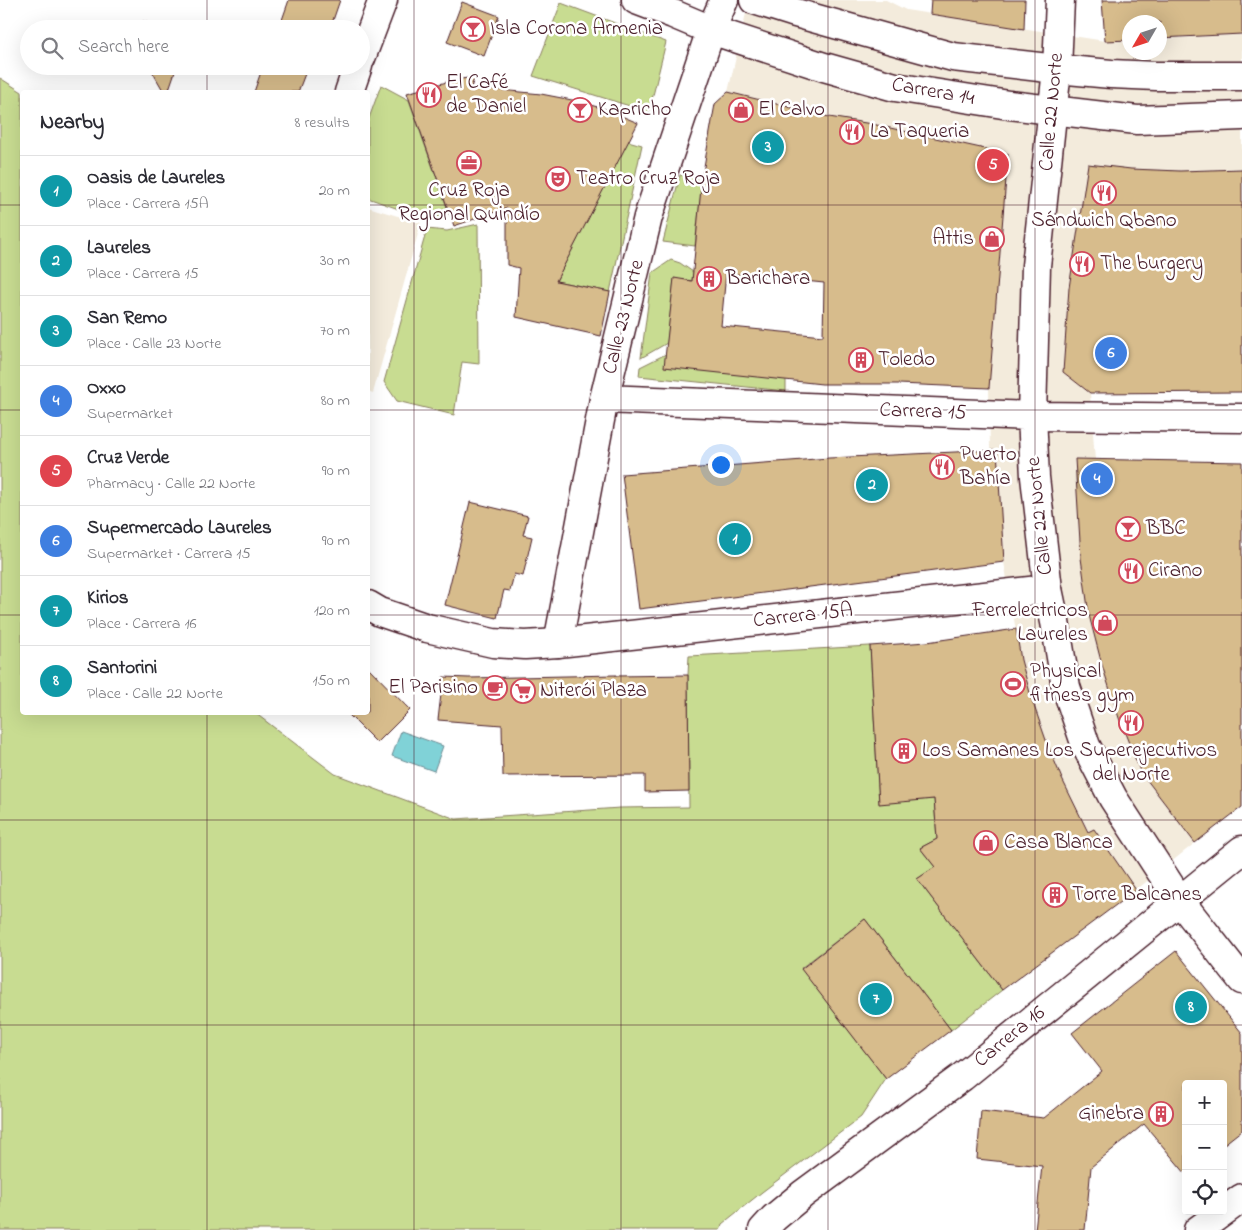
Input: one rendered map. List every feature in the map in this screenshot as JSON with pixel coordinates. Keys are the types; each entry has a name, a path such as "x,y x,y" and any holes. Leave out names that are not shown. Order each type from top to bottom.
{"street":[{"path":"370,33 382,0"},
{"name":"Carrera 14","path":"636,0 711,30 824,67 895,87 1009,106 1137,120 1242,116"},
{"name":"Calle 23 Norte","path":"558,643 604,399 648,217 711,30 724,0"},
{"name":"Carrera 14","path":"754,0 953,57 1111,74 1242,76"},
{"name":"Calle 22 Norte","path":"1060,0 1057,69 1036,266 1032,416 1034,476 1048,588 1066,688 1086,746 1113,798 1180,901 1242,980"},
{"path":"350,90 355,75"},
{"name":"Carrera 15","path":"604,399 1032,416 1242,418"},
{"name":"Carrera 15A","path":"370,606 380,612 427,628 493,643 525,645 558,643 1048,588"},
{"name":"Carrera 16","path":"769,1224 803,1194 962,1076 1242,850"},
{"path":"1198,1230 1242,1198"}],"shaded area":[{"path":"749,0 886,0 906,10 1105,41 1122,40 1122,60 1167,60 1167,39 1242,34 1242,169 1180,171 1088,165 1069,289 1063,372 1090,393 1095,460 1102,665 1119,718 1141,773 1195,843 1136,890 1094,829 1089,832 1062,779 1032,700 1021,660 1004,562 997,450 990,450 989,388 1008,154 901,130 829,117 728,92"},
{"path":"370,208 421,223 373,393 370,392"}],"green space":[{"path":"561,3 666,42 649,112 533,76"},
{"path":"0,78 20,91 20,715 258,715 335,774 456,819 620,808 689,807 689,656 870,646 879,803 934,799 937,839 920,848 935,867 917,879 1002,990 951,1030 865,919 801,968 886,1079 861,1117 722,1224 720,1230 0,1230"},
{"path":"381,85 409,100 449,213 429,220 370,199 370,115"},
{"path":"628,141 642,145 610,292 556,281"},
{"path":"680,175 693,176 702,184 695,246 663,242"},
{"path":"478,224 479,364 462,362 454,415 397,401 384,382 427,229 447,231"},
{"path":"671,260 680,263 693,272 692,281 674,279 667,343 641,358 652,273"},
{"path":"666,354 786,379 786,391 639,376 640,367"}],"water":[{"path":"401,731 443,746 434,771 392,756"}],"building":[{"path":"289,0 340,0 333,20 282,20"},
{"path":"931,0 1025,0 1024,29 930,14"},
{"path":"1102,0 1242,0 1242,34 1167,38 1167,15 1122,15 1122,40 1105,41"},
{"name":"Isla Corona Armenia","path":"462,2 499,16 484,56 447,42"},
{"path":"154,75 174,75 169,90 163,90"},
{"path":"260,75 305,75 299,90 255,90"},
{"path":"475,77 471,87 541,94 572,100 605,109 638,123 556,281 610,292 601,336 516,317 519,268 507,265 507,208 454,226 407,93 454,80"},
{"path":"728,92 829,117 872,124 1008,154 989,388 899,384 822,384 664,367 674,278 692,281 702,178 715,104","holes":["726,273 824,283 823,336 721,326"]},
{"path":"1088,164 1131,169 1180,171 1242,169 1242,392 1090,393 1063,372 1069,288"},
{"path":"997,450 1004,562 639,609 622,474 829,458"},
{"path":"1075,459 1242,462 1242,807 1195,843 1140,771 1119,718 1102,665 1089,615 1081,558"},
{"path":"470,502 528,516 523,535 532,537 523,576 514,574 510,591 504,590 497,618 445,605"},
{"path":"1016,629 1021,660 1032,700 1062,779 1088,832 1094,829 1136,890 1002,990 917,879 935,867 920,848 937,839 934,799 879,804 870,646 927,642"},
{"path":"370,669 410,710 377,743 349,715 370,715"},
{"path":"688,675 689,791 645,792 645,775 503,776 502,725 438,720 443,677"},
{"path":"865,919 951,1030 886,1079 801,969"},
{"path":"1176,951 1242,1033 1242,1130 1227,1142 1227,1080 1182,1080 1182,1169 1144,1124 1091,1167 1085,1230 1035,1230 1042,1166 977,1159 981,1111 1044,1118 1102,1071 1072,1033"}],"place":[{"name":"Isla Corona Armenia","path":"473,29"},
{"name":"El Café de Daniel","path":"429,95"},
{"name":"Kapricho","path":"580,110"},
{"name":"El Calvo","path":"741,110"},
{"name":"La Taqueria","path":"852,132"},
{"name":"San Remo","path":"768,147"},
{"name":"Cruz Roja Regional Quindío","path":"469,163"},
{"name":"Cruz Verde","path":"993,165"},
{"name":"Teatro Cruz Roja","path":"558,179"},
{"name":"Sándwich Qbano","path":"1104,193"},
{"name":"Attis","path":"992,239"},
{"name":"The burgery","path":"1082,264"},
{"name":"Barichara","path":"709,279"},
{"name":"Supermercado Laureles","path":"1111,353"},
{"name":"Toledo","path":"861,360"},
{"name":"Puerto Bahía","path":"942,467"},
{"name":"Oxxo","path":"1097,479"},
{"name":"Laureles","path":"872,485"},
{"name":"BBC","path":"1128,529"},
{"name":"Oasis de Laureles","path":"735,539"},
{"name":"Cirano","path":"1131,571"},
{"name":"Ferrelectricos Laureles","path":"1105,623"},
{"name":"Physical fitness gym","path":"1013,684"},
{"name":"El Parisino","path":"495,688"},
{"name":"Niterói Plaza","path":"523,691"},
{"name":"Los Superejecutivos del Norte","path":"1131,723"},
{"name":"Los Samanes","path":"904,751"},
{"name":"Casa Blanca","path":"986,843"},
{"name":"Torre Balcanes","path":"1055,895"},
{"name":"Kirios","path":"876,999"},
{"name":"Santorini","path":"1191,1007"},
{"name":"Ginebra","path":"1161,1114"}]}
